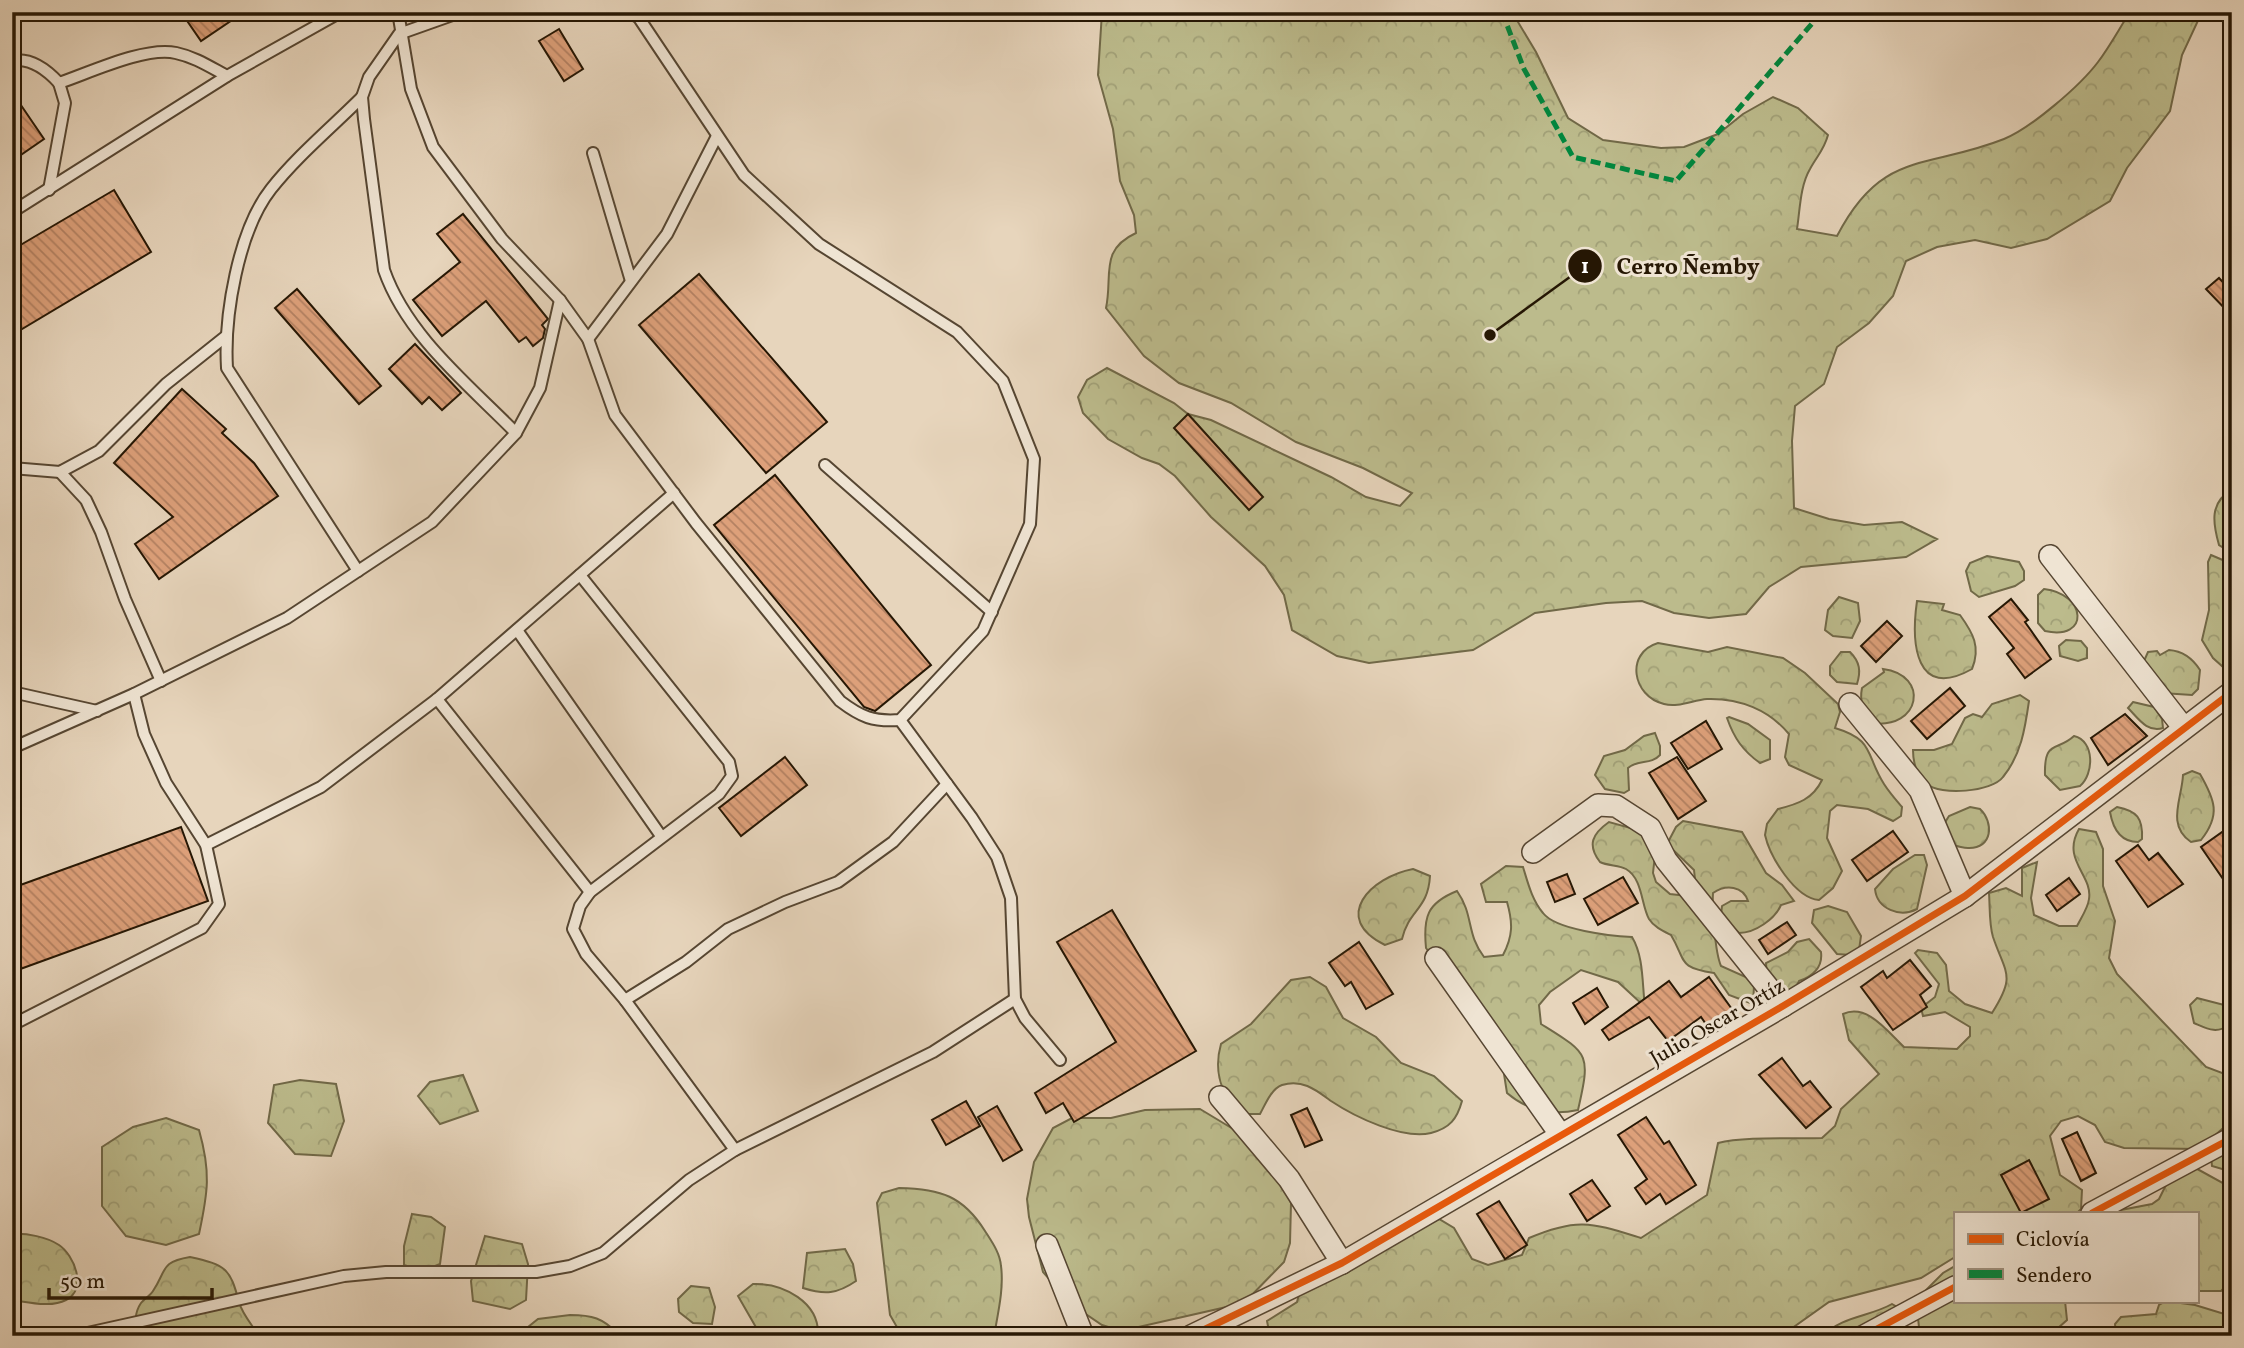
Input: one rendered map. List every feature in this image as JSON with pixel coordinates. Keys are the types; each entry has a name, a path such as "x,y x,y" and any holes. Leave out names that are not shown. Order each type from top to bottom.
{"street":[{"path":"2050,556 2183,727"},
{"name":"Julio Oscar Ortíz","path":"1191,1336 1342,1263 1783,1006 1965,896 2232,692"},
{"path":"1850,704 1920,790 1965,896"},
{"path":"1532,852 1598,805 1616,806 1641,820 1650,828 1666,860 1783,1006"},
{"path":"1436,958 1560,1134"},
{"path":"1220,1097 1289,1179 1342,1263"},
{"path":"2094,1212 2232,1138"},
{"path":"1046,1245 1083,1336"},
{"path":"1864,1336 1954,1288"}],"lane":[{"path":"15,208 49,190 226,76 341,12"},
{"path":"398,12 399,34 411,89 433,147 502,239 560,300 588,339 615,415 839,701 862,718 876,722 900,720 983,631 1030,524 1034,459 1003,381 957,332 820,244 744,175 639,18 630,12"},
{"path":"358,571 227,368 225,337 243,248 271,189 362,97 369,77 399,34 461,12"},
{"path":"59,83 126,60 173,52 195,58 226,76"},
{"path":"12,61 35,63 49,72 59,83 65,103 49,190"},
{"path":"362,97 384,270 393,294 404,314 434,350 516,433"},
{"path":"588,339 667,234 718,136"},
{"path":"593,152 631,281"},
{"path":"12,748 134,694 287,618 432,522 516,433 540,388 560,300"},
{"path":"12,468 60,472 99,451 166,384 225,337"},
{"path":"825,464 992,612"},
{"path":"60,472 86,500 101,531 125,600 161,681"},
{"path":"206,845 321,787 437,699 674,493"},
{"path":"580,575 729,762 732,776 719,794 590,892 580,906 573,929 586,954 625,1000 735,1150"},
{"path":"517,630 661,836"},
{"path":"12,692 97,711"},
{"path":"12,1025 202,928 219,904 206,845 166,783 144,734 134,694"},
{"path":"437,699 590,892"},
{"path":"900,720 997,857 1011,898 1015,999 1025,1018 1060,1060"},
{"path":"625,1000 686,962 728,929 785,902 838,882 893,842 947,784"},
{"path":"74,1336 344,1276 386,1272 536,1272 570,1266 603,1253 690,1180 735,1150 933,1052 1015,999"}],"green space":[{"path":"1102,12 1512,12 1536,52 1568,118 1603,140 1661,148 1684,147 1718,134 1743,114 1773,97 1798,108 1828,135 1804,183 1797,229 1837,236 1854,208 1871,188 1889,175 1929,160 2004,139 2041,116 2090,72 2130,12 2202,12 2182,55 2170,111 2127,168 2110,201 2047,239 2011,248 1975,240 1937,247 1906,261 1893,296 1869,323 1837,347 1824,384 1795,406 1792,441 1794,508 1829,519 1864,525 1902,522 1937,539 1906,557 1801,567 1769,587 1746,614 1709,618 1674,613 1642,601 1606,603 1535,613 1473,650 1369,663 1337,656 1292,630 1284,595 1265,566 1211,517 1175,476 1159,464 1108,439 1083,413 1078,397 1087,380 1107,368 1174,403 1188,414 1211,420 1331,477 1366,497 1400,506 1412,493 1363,468 1296,442 1231,403 1179,383 1144,356 1106,308 1112,256 1124,240 1136,233 1134,215 1120,181 1113,129 1098,75"},
{"path":"12,361 18,421 12,441"},
{"path":"2232,490 2232,553 2219,545 2214,522 2219,501"},
{"path":"2211,555 2232,564 2232,675 2213,658 2202,640 2209,610 2208,562"},
{"path":"1987,556 2019,562 2024,571 2024,580 2015,586 1979,597 1971,591 1966,571 1970,563"},
{"path":"2044,589 2069,599 2075,607 2078,616 2070,629 2060,632 2045,631 2038,623 2038,595"},
{"path":"1839,597 1858,603 1860,621 1852,638 1833,636 1825,630 1828,610"},
{"path":"1917,601 1944,604 1942,610 1960,615 1969,628 1976,647 1972,669 1953,677 1939,678 1928,673 1921,663 1917,649"},
{"path":"2066,640 2081,641 2087,648 2087,658 2078,661 2060,656 2059,646"},
{"path":"1658,643 1708,652 1727,647 1783,658 1805,673 1838,704 1840,712 1835,728 1857,738 1867,749 1884,784 1902,807 1901,816 1893,821 1868,809 1837,805 1830,811 1827,838 1842,871 1833,888 1819,900 1801,892 1785,875 1772,854 1765,835 1767,824 1778,809 1804,800 1822,780 1789,765 1785,757 1789,734 1772,718 1753,707 1719,699 1675,705 1653,699 1639,684 1637,665 1647,648"},
{"path":"2169,650 2187,656 2200,670 2198,689 2192,695 2162,693 2144,661 2148,652 2157,651 2160,655"},
{"path":"1841,652 1850,652 1858,663 1857,684 1837,682 1830,675 1830,666"},
{"path":"1883,669 1898,673 1908,681 1913,691 1913,701 1909,711 1901,718 1888,723 1871,723 1864,711 1862,688 1884,672"},
{"path":"2020,695 2029,701 2024,732 2014,760 1997,782 1978,789 1954,791 1934,788 1920,777 1913,750 1934,750 1952,744 1965,718 1973,714 1982,717 1992,704"},
{"path":"2133,702 2154,707 2162,719 2163,728 2152,728 2143,724 2128,708"},
{"path":"1727,718 1748,724 1770,740 1770,759 1760,763 1749,754 1733,732"},
{"path":"1655,733 1660,755 1628,768 1629,790 1624,793 1605,789 1595,775 1604,756 1625,750 1644,736"},
{"path":"2074,736 2086,744 2089,751 2088,774 2080,786 2060,790 2045,775 2047,756 2053,748"},
{"path":"2192,771 2200,774 2214,807 2207,831 2201,840 2191,842 2179,828 2177,811 2183,775"},
{"path":"1970,807 1980,809 1985,814 1989,827 1986,840 1976,847 1968,848 1946,843 1944,824 1949,816"},
{"path":"2117,807 2134,813 2140,821 2142,839 2138,842 2122,837 2113,824 2110,812"},
{"path":"1683,821 1742,832 1766,873 1782,885 1794,901 1781,905 1774,915 1758,928 1739,933 1721,915 1722,906 1731,901 1748,901 1746,896 1734,888 1723,888 1713,893 1714,930 1721,966 1748,978 1754,986 1753,1004 1729,995 1714,973 1688,965 1671,935 1656,927 1649,919 1632,873 1600,862 1596,856 1593,840 1609,822 1638,830 1655,855 1653,873 1656,882 1670,894 1687,896 1695,879 1694,870 1667,844 1676,827"},
{"path":"2079,829 2096,832 2103,849 2103,886 2115,921 2109,958 2117,974 2206,1067 2222,1073 2232,1070 2232,1120 2200,1149 2124,1148 2105,1142 2095,1125 2078,1116 2061,1121 2050,1136 2060,1175 2082,1190 2081,1209 2078,1212 1954,1212 1954,1258 1921,1278 1829,1302 1781,1336 1270,1336 1267,1321 1297,1302 1300,1291 1439,1219 1454,1228 1472,1259 1488,1265 1522,1255 1529,1238 1560,1227 1585,1224 1641,1238 1707,1195 1718,1143 1755,1139 1822,1138 1835,1126 1841,1109 1879,1074 1849,1040 1843,1014 1860,1012 1868,1015 1904,1047 1957,1049 1970,1036 1970,1027 1945,1012 1923,1016 1921,1008 1935,997 1939,984 1915,953 1918,950 1937,953 1946,965 1949,991 1965,1004 1992,1013 2004,990 2006,975 1992,932 1989,893 2006,888 2022,896 2022,868 2037,862 2031,898 2034,915 2059,926 2077,926 2086,909 2089,890 2075,858 2074,840"},
{"path":"1915,855 1924,855 1927,865 1917,909 1910,912 1890,910 1880,902 1875,889 1893,869"},
{"path":"1506,866 1523,867 1536,903 1550,919 1584,931 1632,937 1639,953 1645,1007 1618,982 1581,970 1550,992 1539,1005 1541,1024 1569,1042 1582,1057 1585,1066 1578,1110 1540,1110 1523,1104 1507,1093 1501,1055 1426,948 1425,928 1429,912 1439,901 1457,891 1466,908 1478,949 1484,957 1503,955 1511,929 1507,902 1486,902 1481,884"},
{"path":"1413,869 1430,876 1426,896 1409,921 1402,939 1385,945 1369,934 1360,923 1359,911 1363,900 1371,889 1383,880"},
{"path":"1828,906 1847,912 1861,936 1859,950 1851,955 1837,954 1812,923 1814,910"},
{"path":"1809,939 1821,952 1819,967 1809,977 1799,981 1795,989 1781,991 1767,977 1766,963 1788,952 1797,942"},
{"path":"1310,977 1326,987 1343,1018 1376,1037 1401,1063 1434,1076 1462,1101 1452,1122 1431,1133 1393,1130 1366,1120 1314,1090 1296,1083 1278,1087 1260,1114 1240,1114 1228,1099 1220,1082 1218,1064 1221,1044 1251,1024 1291,980"},
{"path":"2197,998 2232,1007 2230,1025 2216,1030 2194,1023 2190,1005"},
{"path":"463,1075 478,1111 440,1124 418,1096 430,1082"},
{"path":"300,1080 336,1084 344,1121 331,1156 295,1154 268,1123 274,1085"},
{"path":"1200,1109 1253,1141 1281,1167 1291,1203 1290,1243 1284,1262 1244,1303 1121,1331 1102,1325 1071,1304 1043,1272 1027,1199 1034,1162 1053,1128 1072,1118 1111,1118 1145,1110"},
{"path":"166,1118 199,1130 207,1182 199,1234 166,1245 126,1236 102,1206 102,1147 133,1127"},
{"path":"2232,1129 2232,1172 2212,1166 2211,1156"},
{"path":"2190,1165 2232,1188 2232,1260 2225,1260 2227,1285 2221,1291 2198,1291 2198,1212 2110,1212 2152,1204 2159,1199 2171,1175"},
{"path":"899,1188 927,1190 950,1197 977,1219 988,1235 999,1257 1002,1274 994,1336 902,1336 890,1315 877,1203 882,1193"},
{"path":"412,1214 431,1217 445,1227 440,1264 423,1271 404,1265 404,1246"},
{"path":"12,1234 43,1238 65,1250 76,1272 73,1295 53,1304 12,1300"},
{"path":"485,1236 522,1244 528,1264 526,1300 510,1309 473,1301 471,1281"},
{"path":"845,1249 853,1264 856,1281 831,1292 803,1288 807,1253"},
{"path":"190,1257 225,1270 233,1282 243,1311 259,1336 136,1336 136,1315 141,1303 152,1293 169,1264"},
{"path":"1954,1267 1954,1302 2065,1302 2067,1320 2049,1336 1920,1336 1916,1300 1943,1273"},
{"path":"753,1284 776,1287 798,1297 813,1313 818,1336 761,1336 738,1296"},
{"path":"691,1286 709,1288 715,1307 712,1324 693,1323 679,1312 678,1299"},
{"path":"2173,1302 2195,1305 2231,1316 2231,1334 2116,1336 2115,1324 2121,1317 2156,1314 2159,1305"},
{"path":"1892,1304 1899,1308 1898,1327 1892,1336 1823,1336 1839,1324"},
{"path":"570,1315 597,1318 618,1334 522,1336 523,1331 538,1319"}],"building":[{"path":"181,12 244,12 201,41"},
{"path":"559,29 583,69 564,81 539,41"},
{"path":"12,92 44,139 12,161"},
{"path":"114,190 151,252 12,335 12,250"},
{"path":"463,214 548,319 542,325 545,329 543,338 533,346 526,337 519,342 486,301 442,336 413,300 460,262 437,234"},
{"path":"699,274 827,422 766,473 639,325"},
{"path":"2219,278 2232,292 2232,316 2206,289"},
{"path":"297,289 381,386 359,404 275,308"},
{"path":"415,344 461,393 442,410 429,397 422,404 389,369"},
{"path":"182,389 226,429 222,433 254,463 278,496 159,579 135,544 173,517 114,463"},
{"path":"1188,414 1263,497 1249,510 1174,428"},
{"path":"775,475 931,665 875,711 864,707 714,525"},
{"path":"2011,599 2028,620 2025,622 2051,659 2025,678 2007,654 2014,648 1989,617"},
{"path":"1887,621 1902,636 1876,662 1861,646"},
{"path":"1950,688 1965,706 1927,739 1911,721"},
{"path":"2125,714 2147,736 2108,765 2091,738"},
{"path":"1706,721 1722,749 1688,769 1671,743"},
{"path":"785,757 807,785 741,836 719,808"},
{"path":"1677,757 1706,801 1678,819 1649,773"},
{"path":"181,827 208,901 12,972 12,888"},
{"path":"2225,830 2232,840 2232,892 2201,847"},
{"path":"1893,831 1908,852 1867,881 1852,860"},
{"path":"2138,845 2149,860 2158,853 2183,884 2148,907 2116,861"},
{"path":"1567,874 1575,894 1555,902 1547,882"},
{"path":"1623,877 1638,903 1598,925 1584,899"},
{"path":"2069,878 2080,894 2057,911 2046,895"},
{"path":"1112,910 1196,1051 1074,1122 1063,1103 1046,1113 1035,1093 1116,1042 1057,942"},
{"path":"1787,922 1796,935 1768,954 1759,940"},
{"path":"1359,942 1393,994 1366,1009 1351,982 1345,986 1329,963"},
{"path":"1910,960 1931,986 1920,995 1927,1007 1893,1030 1861,987 1883,971 1887,978"},
{"path":"1709,977 1734,1012 1710,1030 1701,1017 1668,1041 1649,1017 1609,1040 1602,1030 1669,981 1681,997"},
{"path":"1597,988 1608,1007 1585,1024 1573,1003"},
{"path":"1782,1058 1803,1086 1810,1081 1831,1107 1806,1128 1759,1075"},
{"path":"966,1101 980,1126 946,1145 932,1120"},
{"path":"997,1106 1022,1150 1003,1161 978,1117"},
{"path":"1307,1108 1322,1140 1305,1147 1291,1115"},
{"path":"1646,1117 1664,1144 1669,1141 1696,1185 1666,1204 1660,1194 1646,1204 1635,1188 1647,1179 1618,1135"},
{"path":"2077,1132 2096,1173 2081,1181 2062,1139"},
{"path":"2029,1160 2049,1199 2020,1212 2001,1175"},
{"path":"1592,1180 1610,1206 1587,1221 1570,1194"},
{"path":"1499,1201 1527,1245 1505,1259 1477,1214"}],"marked path":[{"path":"1502,12 1524,69 1573,157 1676,181 1822,12"}],"cycle path":[{"path":"1191,1336 1342,1263 1783,1006 1965,896 2232,692"},
{"path":"2094,1212 2232,1138"},
{"path":"1864,1336 1954,1288"}],"place":[{"name":"Cerro Ñemby","path":"1490,335"}]}
